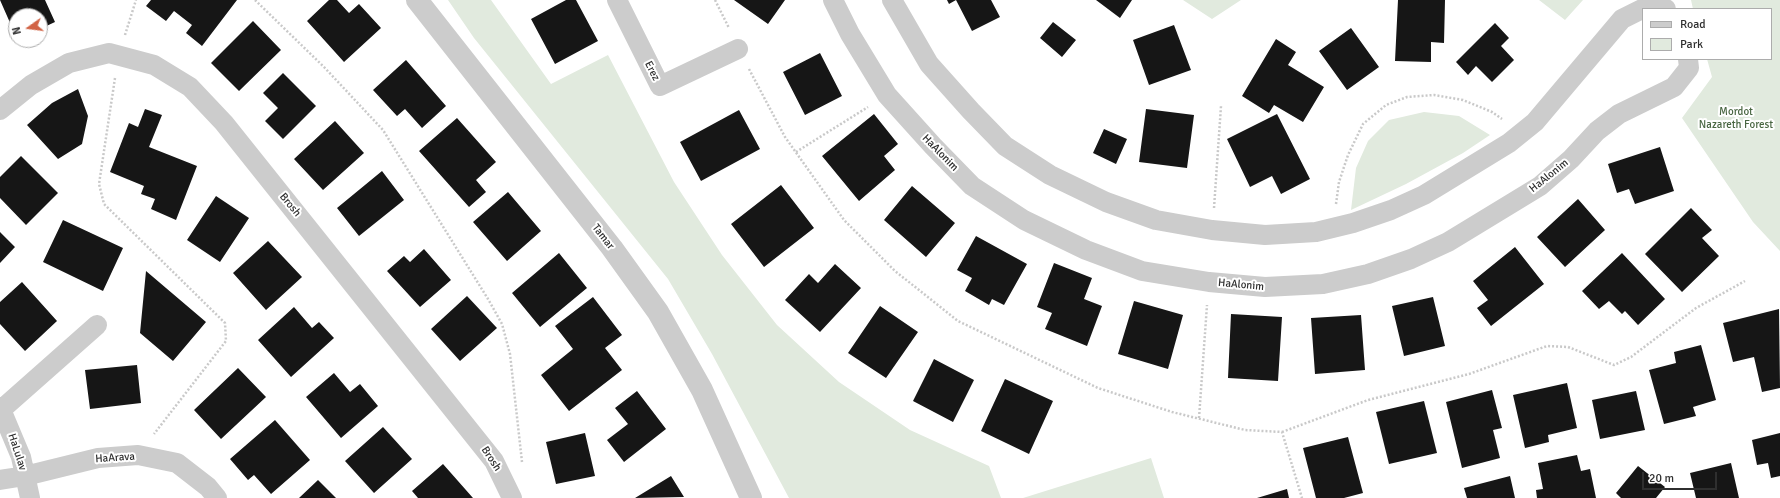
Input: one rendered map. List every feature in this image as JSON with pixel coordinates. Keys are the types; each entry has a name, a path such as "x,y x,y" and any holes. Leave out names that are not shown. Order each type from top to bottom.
{"street":[{"name":"Tamar","path":"417,0 607,242 658,312 702,390 751,498"},
{"name":"Erez","path":"617,0 660,86 738,49"},
{"name":"HaAlonim","path":"834,0 850,34 887,95 932,146 972,186 1024,220 1086,250 1142,271 1209,282 1265,287 1323,284 1368,274 1411,259 1448,242 1540,186 1571,159 1596,131 1619,114 1674,87 1689,68 1688,60"},
{"path":"892,0 929,64 971,111 1005,146 1050,175 1106,202 1156,220 1212,230 1265,235 1316,232 1338,227 1391,210 1424,195 1509,143 1535,122 1622,19 1642,9"},
{"name":"Brosh","path":"0,110 31,85 69,63 109,53 154,65 190,87 224,123 494,461 512,498"},
{"path":"1,408 98,325"},
{"name":"HaLulav","path":"1,408 21,457 30,498"},
{"name":"HaArava","path":"0,480 25,476 98,458 138,455 177,463 208,487 217,498"}],"path":[{"path":"136,0 119,56 99,184 104,204 225,323 226,341 138,455"},
{"path":"255,0 324,67 383,130 502,324 510,354 522,468"},
{"path":"715,0 738,49 785,137 844,220 895,271 958,321 1098,388 1172,412 1246,430 1282,432 1368,400 1469,374 1547,346 1568,348 1614,365 1631,358 1696,308 1745,281"},
{"path":"796,152 887,95"},
{"path":"1338,227 1336,205 1339,182 1348,155 1363,124 1386,105 1407,97 1434,95 1463,100 1492,112 1523,132"},
{"path":"1282,432 1302,498"}],"green space":[{"path":"448,0 491,0 551,84 608,55 674,182 722,255 777,325 839,382 910,430 989,466 1001,498 789,498 712,354 668,279 474,38"},
{"path":"1183,0 1241,0 1212,19"},
{"path":"1539,0 1583,0 1565,20"},
{"name":"Mordot Nazareth Forest","path":"1691,0 1780,0 1780,251 1753,222 1682,118 1712,77 1707,60 1772,60 1772,8 1693,8"},
{"path":"1424,112 1459,116 1490,135 1463,153 1406,184 1351,210 1356,168 1368,141 1389,120"},
{"path":"1151,458 1164,498 1023,498"}],"building":[{"path":"0,0 45,0 55,22 48,25 48,8 8,8 8,18"},
{"path":"151,0 237,0 202,46 186,33 192,25 174,11 166,21 146,6"},
{"path":"329,0 337,0 349,13 359,4 381,28 344,62 307,21"},
{"path":"566,0 576,0 598,41 555,64 531,19"},
{"path":"734,0 785,0 768,24"},
{"path":"947,0 956,0 949,4"},
{"path":"956,0 991,0 1000,17 972,31"},
{"path":"1096,0 1132,0 1120,18"},
{"path":"1398,0 1445,0 1444,43 1431,42 1431,62 1395,61"},
{"path":"253,21 281,50 239,91 211,63"},
{"path":"1053,22 1076,40 1062,57 1040,38"},
{"path":"1495,23 1509,38 1501,46 1514,60 1492,82 1476,66 1468,75 1456,62"},
{"path":"1174,25 1191,70 1149,85 1133,40"},
{"path":"1351,28 1379,67 1347,90 1319,51"},
{"path":"1276,39 1296,52 1288,65 1324,87 1303,122 1274,105 1269,113 1242,96"},
{"path":"820,53 842,96 805,115 783,72"},
{"path":"406,60 446,106 422,128 405,109 397,116 373,90"},
{"path":"283,73 316,106 283,139 265,121 278,108 263,93"},
{"path":"78,89 88,116 82,144 58,159 27,125 52,103"},
{"path":"145,109 162,115 149,147 197,166 176,220 151,209 155,199 141,194 144,186 110,172 129,123 138,127"},
{"path":"1146,109 1194,115 1187,168 1139,162"},
{"path":"739,110 760,149 701,181 680,142"},
{"path":"874,114 898,144 884,156 895,170 859,201 822,156"},
{"path":"1277,114 1310,179 1281,194 1272,176 1250,187 1227,139"},
{"path":"457,118 496,162 476,180 486,192 469,207 419,151"},
{"path":"335,121 364,153 323,190 294,159"},
{"path":"1104,129 1127,139 1116,164 1093,153"},
{"path":"1660,147 1674,191 1635,204 1629,189 1617,193 1608,164"},
{"path":"21,156 58,193 26,225 0,198 0,177"},
{"path":"382,171 404,200 359,236 337,208"},
{"path":"781,185 814,228 764,267 731,224"},
{"path":"912,186 955,223 926,257 884,220"},
{"path":"508,192 541,231 507,261 473,222"},
{"path":"216,196 249,218 220,262 187,240"},
{"path":"1578,199 1605,230 1565,267 1537,237"},
{"path":"1691,208 1712,230 1702,238 1719,256 1682,292 1645,254"},
{"path":"63,220 123,248 103,291 43,262"},
{"path":"0,232 15,247 0,263"},
{"path":"976,236 1027,264 1004,305 992,299 989,305 965,291 972,278 957,270"},
{"path":"268,241 302,277 266,310 233,273"},
{"path":"1515,247 1544,284 1491,326 1477,308 1488,300 1473,281"},
{"path":"424,249 451,280 420,307 387,271 404,256 410,262"},
{"path":"559,253 587,288 540,327 512,293"},
{"path":"1622,253 1665,299 1638,325 1625,311 1622,314 1609,301 1599,309 1582,291"},
{"path":"1054,263 1092,278 1084,299 1102,306 1087,346 1045,329 1052,313 1037,307"},
{"path":"835,264 861,288 820,332 785,300 809,274 818,283"},
{"path":"146,271 206,322 173,361 140,333"},
{"path":"22,282 57,321 25,351 0,324 0,302"},
{"path":"467,296 497,328 460,361 431,329"},
{"path":"593,297 622,335 605,348 622,370 569,411 541,375 573,349 555,326"},
{"path":"1433,297 1445,346 1404,356 1392,306"},
{"path":"1134,301 1183,315 1168,369 1118,354"},
{"path":"880,306 918,332 886,378 848,353"},
{"path":"294,307 312,328 319,322 334,338 291,377 258,340"},
{"path":"1779,309 1780,388 1762,392 1754,357 1733,362 1723,323"},
{"path":"1231,314 1282,317 1278,381 1228,378"},
{"path":"1361,315 1365,370 1315,374 1311,318"},
{"path":"1701,345 1716,400 1693,407 1696,416 1664,424 1649,370 1676,363 1674,352"},
{"path":"934,359 974,380 953,422 913,401"},
{"path":"137,365 141,403 90,409 85,370"},
{"path":"238,368 266,397 221,439 194,410"},
{"path":"334,373 350,392 360,384 378,406 341,438 306,397"},
{"path":"1005,379 1053,401 1029,454 981,431"},
{"path":"1567,383 1577,428 1548,435 1549,442 1525,448 1513,395"},
{"path":"1492,390 1502,428 1493,430 1500,458 1462,468 1446,402"},
{"path":"637,391 666,429 624,462 607,440 628,424 615,408"},
{"path":"1636,391 1645,430 1600,439 1592,400"},
{"path":"1424,401 1437,453 1389,464 1376,412"},
{"path":"275,420 310,460 271,494 254,475 248,480 230,459"},
{"path":"383,427 412,459 374,493 345,461"},
{"path":"585,433 595,476 556,484 546,442"},
{"path":"1780,433 1780,476 1771,478 1768,463 1757,465 1752,440"},
{"path":"1348,437 1363,493 1344,498 1316,498 1303,448"},
{"path":"1577,455 1581,471 1590,469 1596,498 1537,498 1536,490 1543,489 1538,463"},
{"path":"1731,463 1739,498 1696,498 1690,473"},
{"path":"443,464 473,498 418,498 412,491"},
{"path":"1638,466 1665,487 1656,498 1621,498 1616,493"},
{"path":"671,476 684,497 635,498"},
{"path":"1510,476 1515,498 1467,498 1464,488"},
{"path":"318,480 336,498 299,498"},
{"path":"1287,489 1289,498 1257,498"}]}
